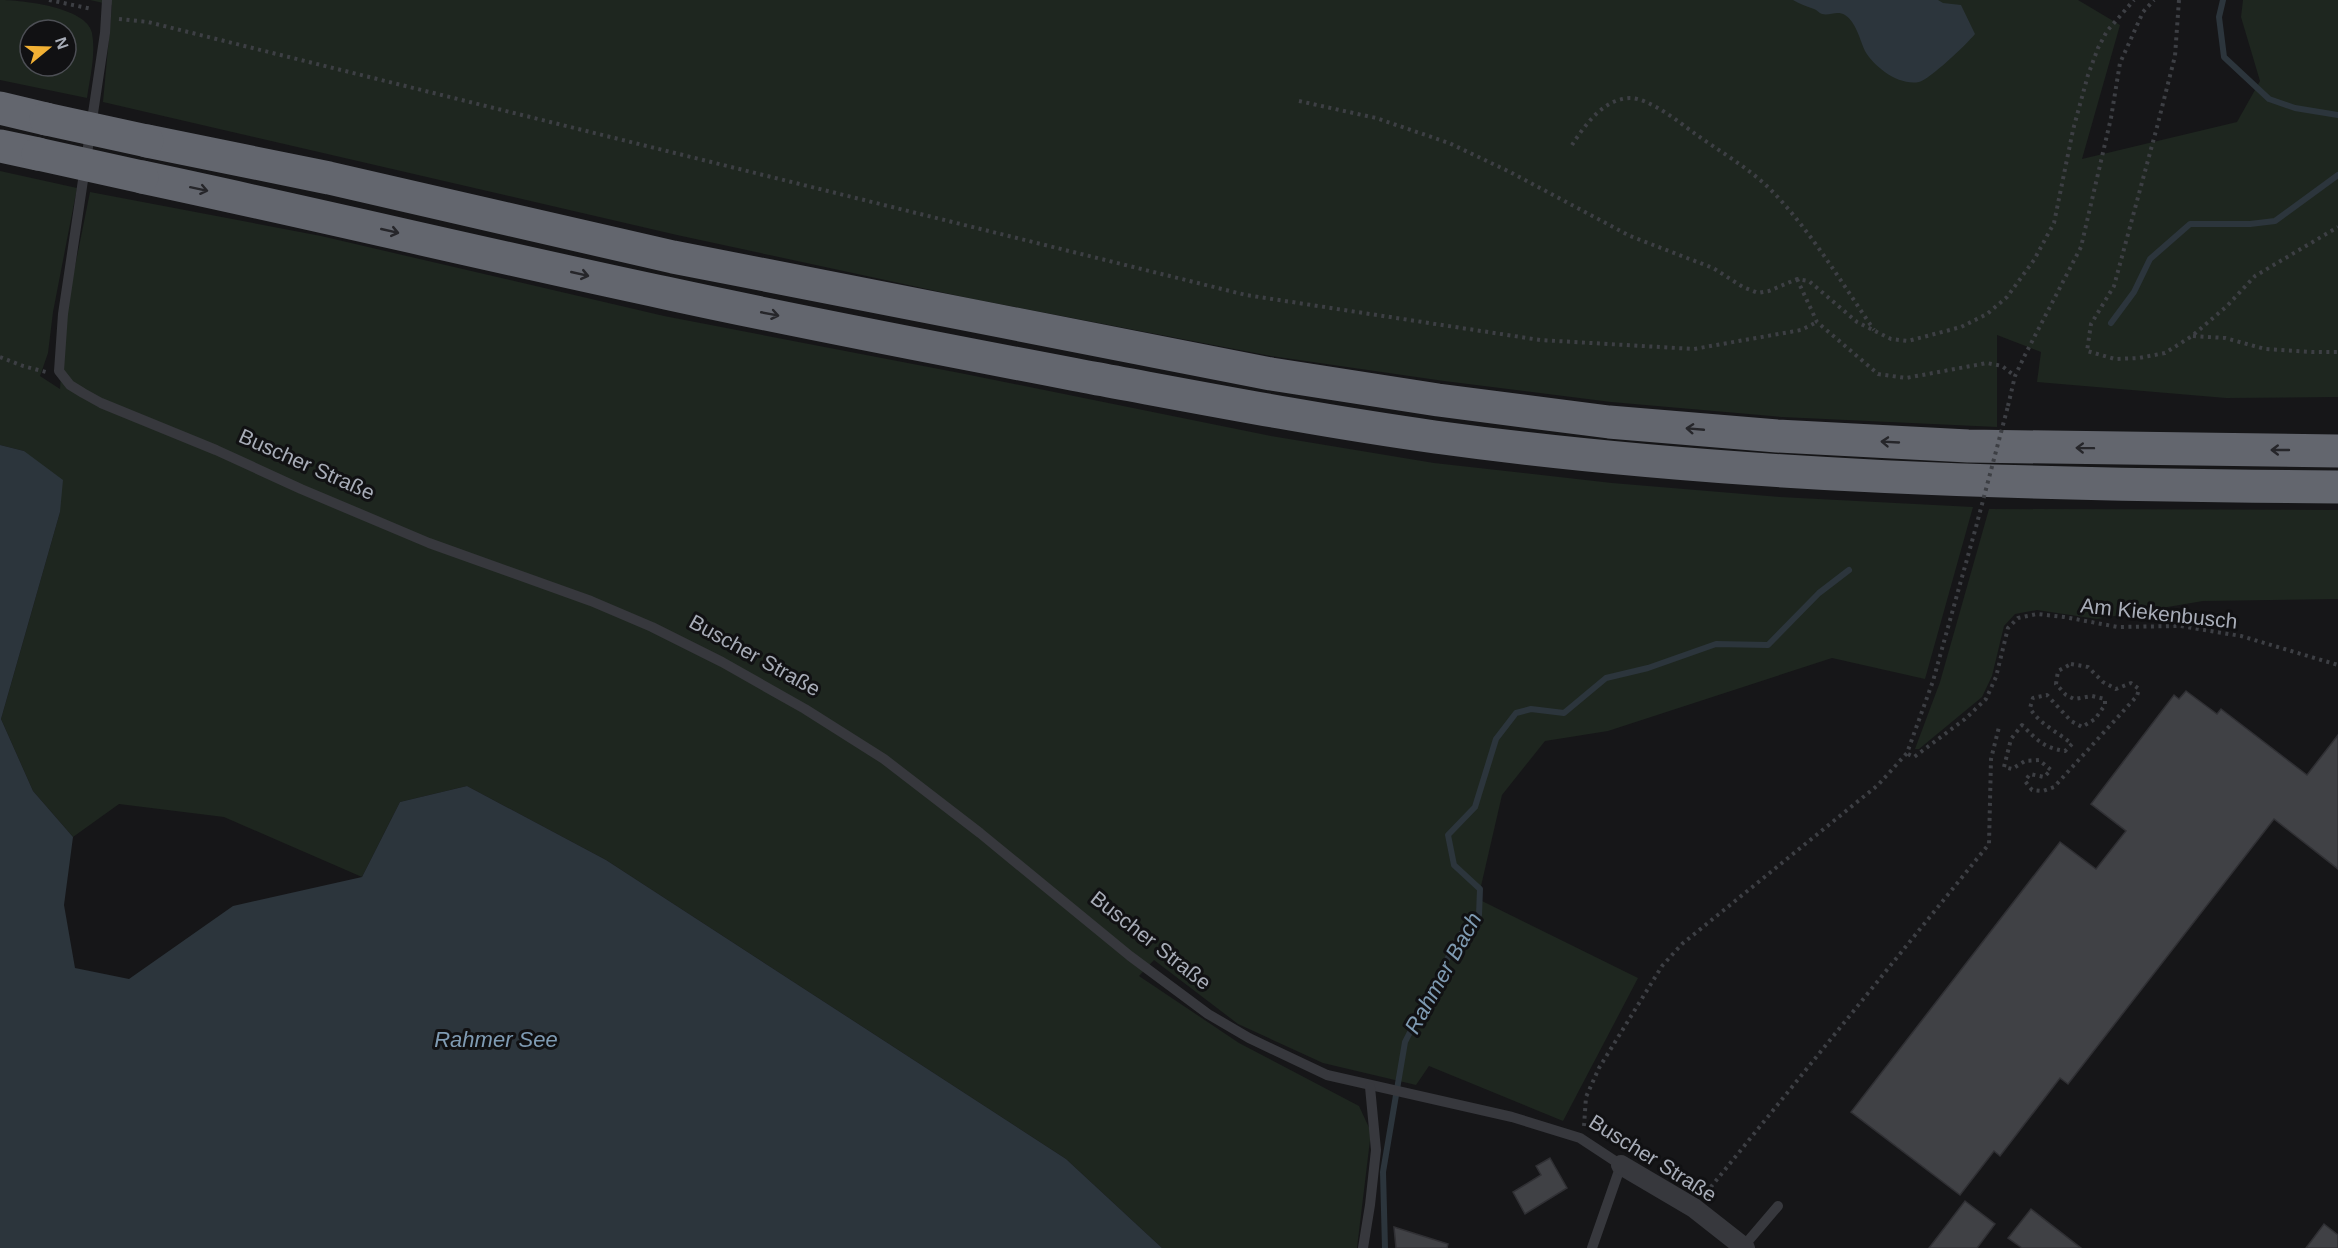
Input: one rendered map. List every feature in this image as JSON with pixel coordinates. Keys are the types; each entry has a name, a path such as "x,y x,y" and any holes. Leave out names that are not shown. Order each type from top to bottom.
{"highway":[{"path":"0,108 329,178 673,257 1271,374 1438,400 1609,422 1801,437 1968,446 2338,451"},
{"path":"0,146 736,308 1257,408 1435,437 1609,458 1780,472 1973,482 2338,487"}],"street":[{"name":"Buscher Straße","path":"1621,1165 1694,1208 1744,1247"}],"lane":[{"path":"59,371 63,314 99,76 107,0"},
{"name":"Buscher Straße","path":"59,371 70,385 101,403 216,450 429,543 591,601 652,627 722,662 805,709 884,759 980,833 1130,956 1208,1014 1249,1038 1327,1076 1512,1117 1580,1138 1621,1165"},
{"path":"1363,1248 1373,1187 1376,1150 1370,1087"},
{"path":"1592,1248 1621,1165"},
{"path":"1744,1247 1778,1206"}],"path":[{"path":"49,0 91,9 117,19 148,22 1246,295 1540,340 1694,349 1801,330 1817,322"},
{"path":"1299,101 1376,118 1449,143 1510,172 1630,236 1713,268 1743,288 1758,293 1769,291 1797,279 1809,281 1857,322 1892,339 1908,341 1961,327 1987,314 2007,297 2021,278 2054,223 2079,108 2098,48 2108,31 2134,0"},
{"path":"1580,1138 1584,1129 1586,1097 1599,1068 1662,966 1682,944 1878,785 1907,753 1933,681 2015,376 2081,247 2111,118 2120,63 2143,12 2154,0"},
{"path":"2179,0 2175,56 2157,127 2114,286 2091,324 2087,351 2115,359 2139,358 2165,353 2193,336 2227,306 2255,276 2338,227"},
{"path":"1572,145 1590,119 1620,100 1632,98 1676,120 1769,188 1802,225 1874,330"},
{"path":"1797,279 1817,322 1878,374 1906,378 1987,363 2002,366 2015,376"},
{"path":"2193,336 2225,338 2265,349 2338,352"},
{"path":"0,357 42,372 59,371"},
{"name":"Am Kiekenbusch","path":"1907,753 1914,757 1965,719 1986,699 1996,677 2008,628 2018,618 2037,614 2118,627 2180,626 2241,636 2338,665"},
{"path":"2071,664 2088,667 2103,682 2116,689 2131,683 2139,689 2137,696 2054,787 2043,791 2032,790 2025,781 2030,774 2044,777 2050,770 2039,760 2025,761 2012,769 2004,766 2011,739 2022,725 2049,748 2065,751 2072,744 2058,731 2036,719 2030,708 2034,698 2047,695 2071,721 2082,727 2095,719 2105,705 2105,699 2092,696 2074,699 2066,694 2056,684 2058,671 2071,664"},
{"path":"1694,1208 1989,844 1991,759 2000,727"}],"shaded area":[{"path":"0,0 52,7 66,11 78,17 87,24 92,33 93,49 87,98 0,80"},
{"path":"90,0 2078,0 2120,25 2082,159 2237,122 2260,81 2241,17 2243,0 2338,0 2338,397 2226,398 2037,382 2041,352 1997,335 1997,427 1782,417 1611,402 1271,356 973,299 677,235 103,102 112,5"},
{"path":"0,171 77,188 53,312 48,353 40,376 60,389 65,316 90,192 321,236 664,316 1271,436 1434,463 1612,483 1780,497 1973,507 1925,679 1832,658 1608,731 1545,741 1502,795 1478,899 1638,978 1563,1121 1429,1066 1416,1085 1323,1063 1238,1024 1154,960 1139,976 1239,1043 1359,1106 1371,1132 1357,1248 1162,1248 1066,1159 606,860 467,786 400,802 362,877 224,817 119,804 73,837 33,791 1,719 60,512 24,451 0,445"},
{"path":"1989,509 2338,510 2338,599 2203,601 2097,619 2037,610 2015,614 2004,626 1992,676 1982,697 1919,749 1915,749 1940,682"}],"water":[{"path":"1793,0 1938,0 1943,3 1961,5 1975,34 1948,61 1924,80 1903,81 1888,74 1874,63 1865,51 1855,27 1845,15 1822,14"},
{"name":"Rahmer See","path":"0,445 24,451 63,480 60,512 1,719 33,791 73,837 64,905 75,968 129,979 233,906 362,877 400,802 467,786 606,860 1066,1159 1162,1248 0,1248"}],"building":[{"path":"2186,691 2217,714 2221,709 2307,775 2338,735 2338,869 2274,819 2068,1084 2060,1078 2000,1156 1994,1151 1960,1195 1851,1112 2060,842 2096,869 2126,831 2091,804 2174,695 2179,699"},
{"path":"1550,1158 1567,1188 1525,1214 1513,1192 1541,1175 1536,1166"},
{"path":"1965,1201 1995,1224 1977,1248 1929,1248"},
{"path":"2031,1209 2081,1248 2022,1248 2008,1238"},
{"path":"2324,1224 2338,1235 2338,1248 2306,1248"},
{"path":"1394,1227 1448,1244 1447,1248 1396,1248"}],"waterway":[{"path":"2223,0 2219,17 2224,57 2269,99 2295,108 2338,115"},
{"name":"Rahmer Bach","path":"2111,323 2134,292 2150,259 2190,224 2250,224 2275,221 2338,175"},
{"name":"Rahmer Bach","path":"1385,1248 1383,1172 1405,1042 1459,936 1479,915 1480,889 1454,865 1448,835 1475,807 1496,739 1516,713 1531,709 1564,713 1606,678 1648,668 1716,644 1768,645 1819,593 1849,570"}]}
